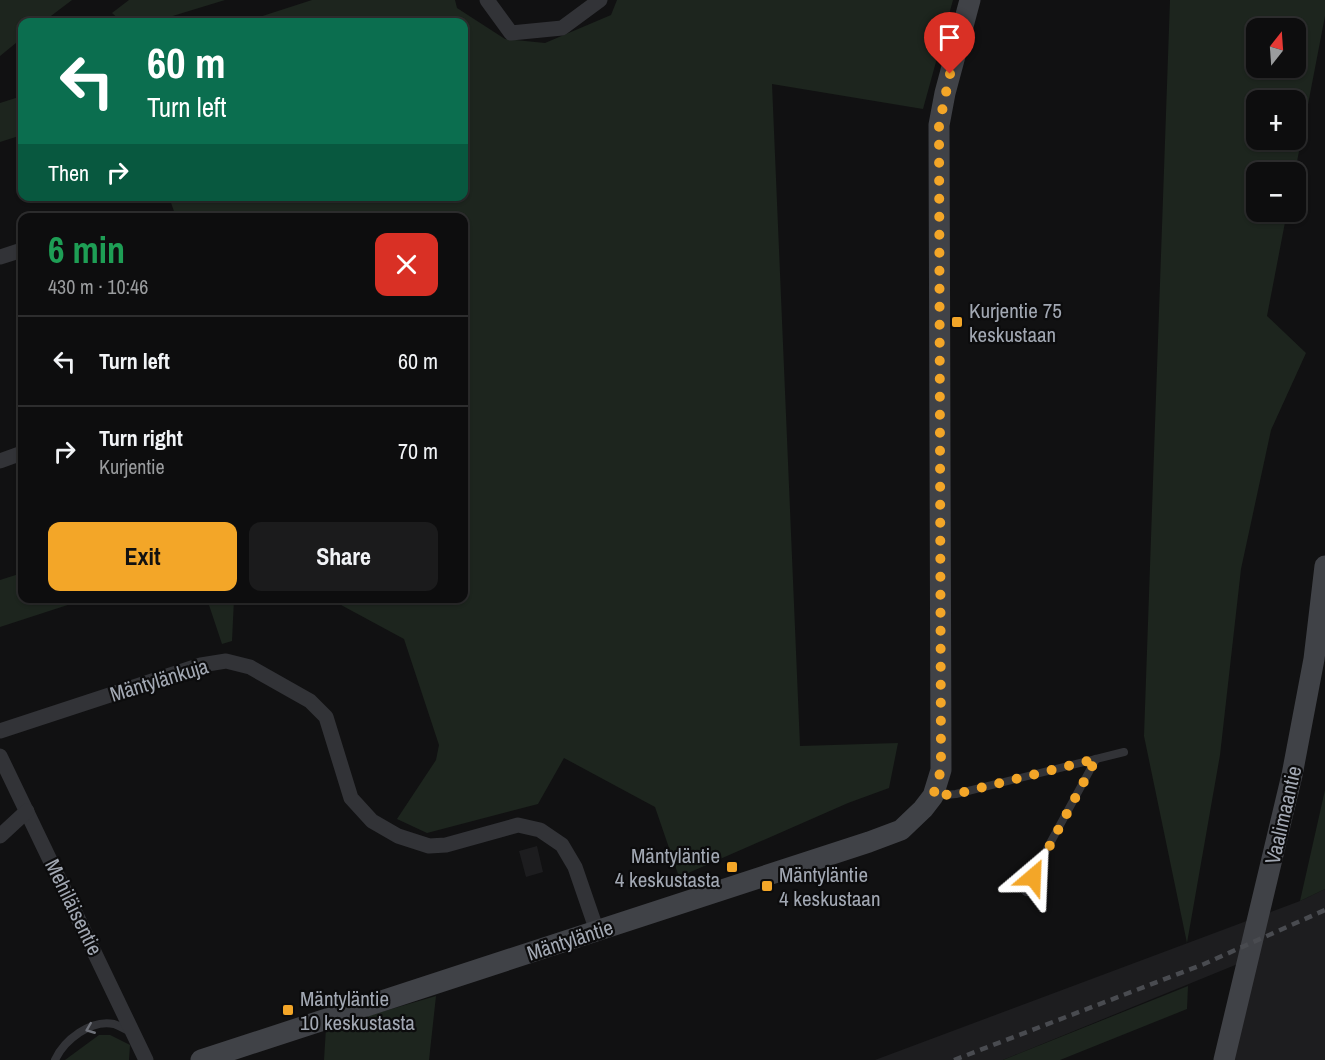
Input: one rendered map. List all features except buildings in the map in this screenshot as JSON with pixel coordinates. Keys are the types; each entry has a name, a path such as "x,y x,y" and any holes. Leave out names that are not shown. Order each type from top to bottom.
{"street":[{"path":"487,0 511,33 562,28 600,0"},
{"path":"931,799 941,770 939,125 945,93 970,0"},
{"path":"0,257 18,251"},
{"path":"0,461 18,454"},
{"name":"Vaalimaantie","path":"1224,1060 1292,776 1314,658 1325,566"},
{"name":"Mäntylänkuja","path":"0,731 201,665 226,661 250,667 310,701 326,717 351,798 372,821 398,836 429,846 446,845 518,825 540,830 562,845 575,867 597,931"},
{"name":"Mehiläisentie","path":"0,756 146,1060"},
{"name":"Mäntyläntie","path":"201,1060 869,842 901,830 931,799"},
{"path":"0,836 27,811"}],"lane":[{"path":"931,799 1124,752"},
{"path":"1026,892 1096,759"},
{"path":"56,1060 65,1045 90,1028 112,1024 135,1035"}],"shaded area":[{"path":"0,0 72,0 48,18 18,18 18,41 0,56"},
{"path":"129,0 225,0 166,18 118,18 112,13"},
{"path":"312,0 455,0 457,8 505,39 545,43 611,15 617,0 953,0 923,109 772,84 800,746 898,743 889,788 848,803 679,877 655,807 564,758 538,804 427,833 397,819 436,760 439,745 404,639 337,603 468,603 468,213 175,213 170,201 468,201 468,18 256,18"},
{"path":"1170,0 1325,0 1325,16 1306,115 1306,90 1246,90 1246,150 1299,150 1297,162 1246,162 1246,222 1285,222 1267,316 1306,353 1271,430 1241,569 1220,755 1187,943 1144,736"},
{"path":"18,97 18,136 0,142 0,103"},
{"path":"18,574 18,603 74,603 0,627 0,580"},
{"path":"208,603 234,603 232,641 222,644"},
{"path":"1325,790 1325,889 1300,901"},
{"path":"537,846 543,872 526,877 519,851"},
{"path":"1325,889 1325,1060 1219,1060 1245,961 1003,1060 875,1060 1300,901"},
{"path":"1188,986 1187,1009 1060,1060 1003,1060"},
{"path":"436,996 429,1060 324,1060 326,1028"},
{"path":"99,1035 110,1035 130,1045 129,1060 65,1060"}],"railway":[{"path":"954,1060 1204,964 1325,910"}],"place":[{"name":"Kurjentie 75 keskustaan","path":"957,322"},
{"name":"Mäntyläntie 4 keskustasta","path":"732,867"},
{"name":"Mäntyläntie 4 keskustaan","path":"767,886"},
{"name":"Mäntyläntie 10 keskustasta","path":"288,1010"}],"route":[{"path":"950,74 939,125 941,770 933,796 956,794 1096,759 1033,877"}]}
